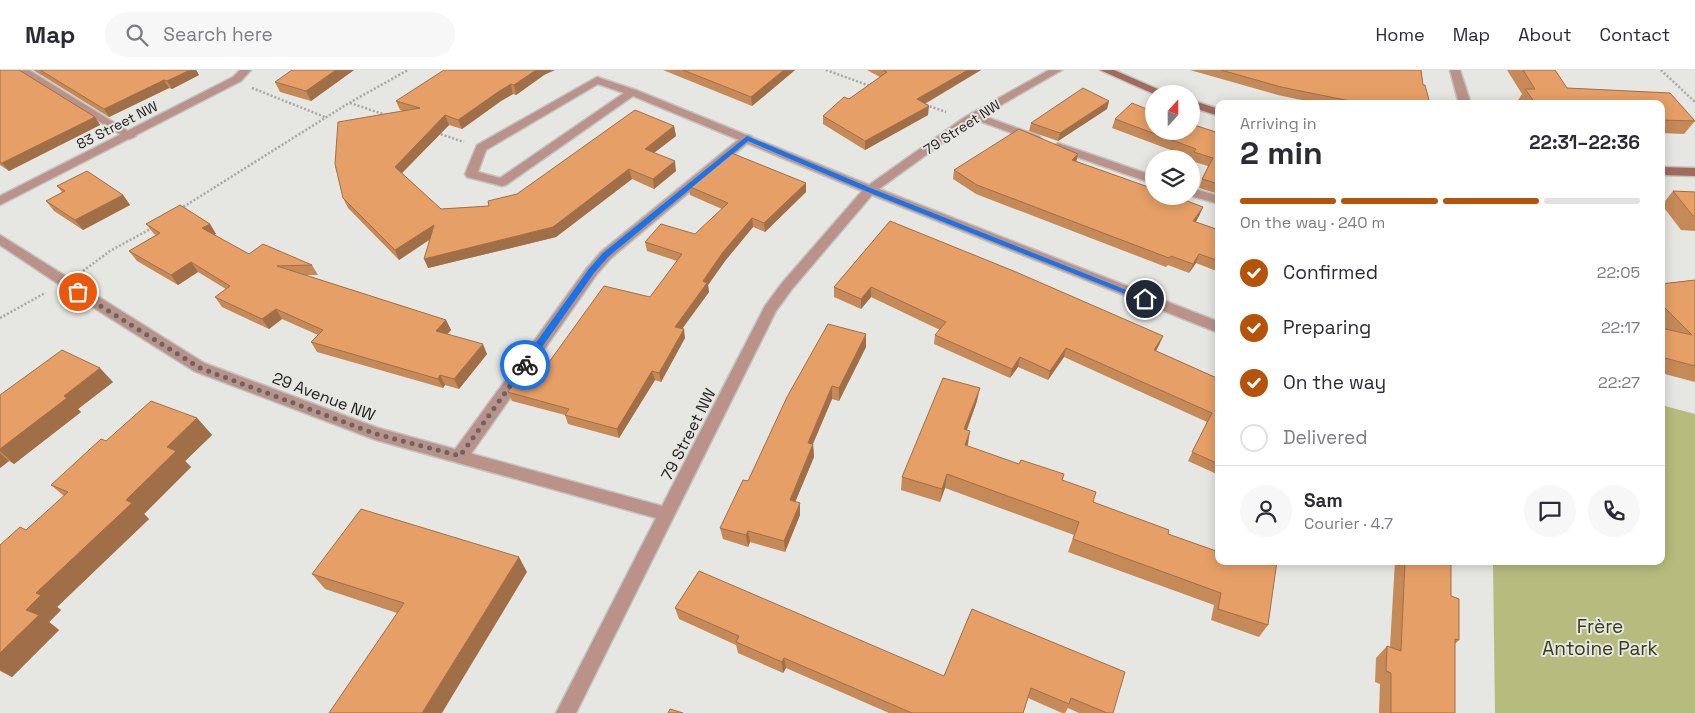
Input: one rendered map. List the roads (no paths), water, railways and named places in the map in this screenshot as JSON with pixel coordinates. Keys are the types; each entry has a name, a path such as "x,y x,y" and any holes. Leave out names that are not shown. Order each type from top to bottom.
{"street":[{"path":"21,70 130,136"},
{"name":"79 Street NW","path":"566,713 770,309 787,286 870,190 975,116 1056,70"},
{"path":"1105,70 1145,86"},
{"path":"1455,70 1464,100"},
{"name":"83 Street NW","path":"0,202 237,79 245,71"},
{"path":"632,92 502,182 471,174 481,148 597,80 632,92 870,190 1215,326"},
{"path":"1200,106 1215,111"},
{"path":"975,116 1099,163 1145,177"},
{"path":"460,456 596,266 606,255 747,138"},
{"path":"1665,171 1695,172"},
{"path":"1200,195 1215,199"},
{"name":"29 Avenue NW","path":"0,239 107,310 200,368 376,434 667,514"}],"park label":[{"name":"Frère Antoine Park","path":"1600,637"}]}
